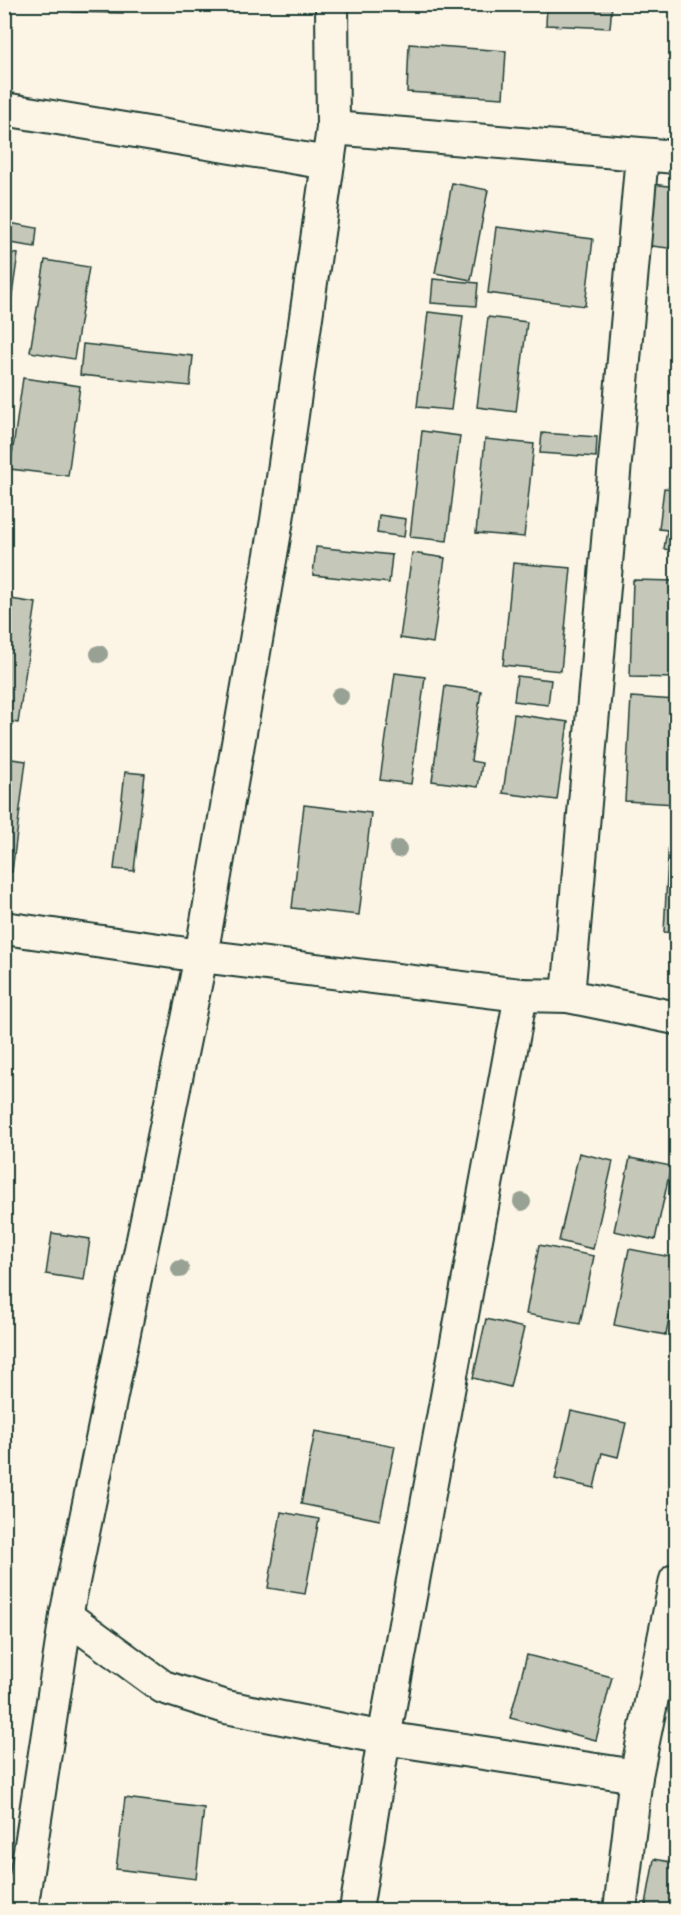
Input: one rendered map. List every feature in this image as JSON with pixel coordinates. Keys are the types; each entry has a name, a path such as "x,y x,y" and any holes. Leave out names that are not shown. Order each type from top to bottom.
{"street":[{"path":"21,1911 66,1616 201,956 277,520 333,128 332,4"},
{"path":"4,109 328,163"},
{"path":"333,128 676,157"},
{"path":"568,996 642,155"},
{"path":"4,928 201,956 521,995 568,996 676,1018"},
{"path":"356,1911 384,1738 521,995"},
{"path":"620,1911 636,1776 676,1580"},
{"path":"66,1616 163,1687 226,1707 384,1738 636,1776"}],"building":[{"path":"72,4 123,4 123,13 72,12"},
{"path":"547,4 612,4 610,28 546,25"},
{"path":"409,44 506,51 503,98 407,92"},
{"path":"452,183 488,190 471,280 435,273"},
{"path":"652,184 676,187 676,249 644,245"},
{"path":"4,222 37,228 35,247 4,242"},
{"path":"496,227 593,239 585,306 488,293"},
{"path":"4,252 18,254 4,349"},
{"path":"45,260 89,267 74,359 30,352"},
{"path":"433,279 478,283 476,306 431,303"},
{"path":"428,312 463,316 451,410 417,407"},
{"path":"488,317 527,322 516,412 477,407"},
{"path":"83,344 193,356 190,386 80,375"},
{"path":"23,378 80,386 68,476 10,469"},
{"path":"422,431 460,436 447,541 410,537"},
{"path":"542,433 597,437 596,457 540,453"},
{"path":"485,439 534,444 524,537 476,533"},
{"path":"676,454 676,551 664,549 667,530 659,529 664,488 672,489"},
{"path":"379,515 406,519 404,537 377,533"},
{"path":"316,547 392,555 389,583 313,575"},
{"path":"412,553 445,558 433,643 400,638"},
{"path":"513,563 571,568 561,671 503,665"},
{"path":"633,580 676,581 676,678 630,677"},
{"path":"4,598 36,603 18,723 4,721"},
{"path":"395,673 425,677 411,784 380,780"},
{"path":"517,676 551,680 548,705 514,701"},
{"path":"445,686 481,691 471,761 482,763 478,787 432,781"},
{"path":"631,697 676,700 676,804 625,801"},
{"path":"514,714 568,722 557,800 503,793"},
{"path":"4,758 26,761 12,872 4,871"},
{"path":"125,772 145,774 134,871 114,869"},
{"path":"304,805 371,813 359,915 292,908"},
{"path":"669,838 676,839 676,933 664,932"},
{"path":"579,1153 613,1161 593,1249 559,1241"},
{"path":"630,1158 671,1166 655,1240 614,1231"},
{"path":"52,1233 90,1239 84,1280 46,1274"},
{"path":"539,1245 594,1256 580,1324 526,1314"},
{"path":"629,1249 676,1258 676,1283 666,1335 614,1325"},
{"path":"486,1319 524,1328 510,1387 473,1378"},
{"path":"571,1411 626,1423 618,1457 602,1453 594,1488 555,1479"},
{"path":"315,1431 395,1446 380,1520 301,1504"},
{"path":"281,1512 319,1519 305,1594 268,1588"},
{"path":"527,1655 612,1677 596,1740 510,1718"},
{"path":"125,1798 204,1808 196,1879 116,1869"},
{"path":"654,1859 676,1863 676,1910 645,1910"}]}
